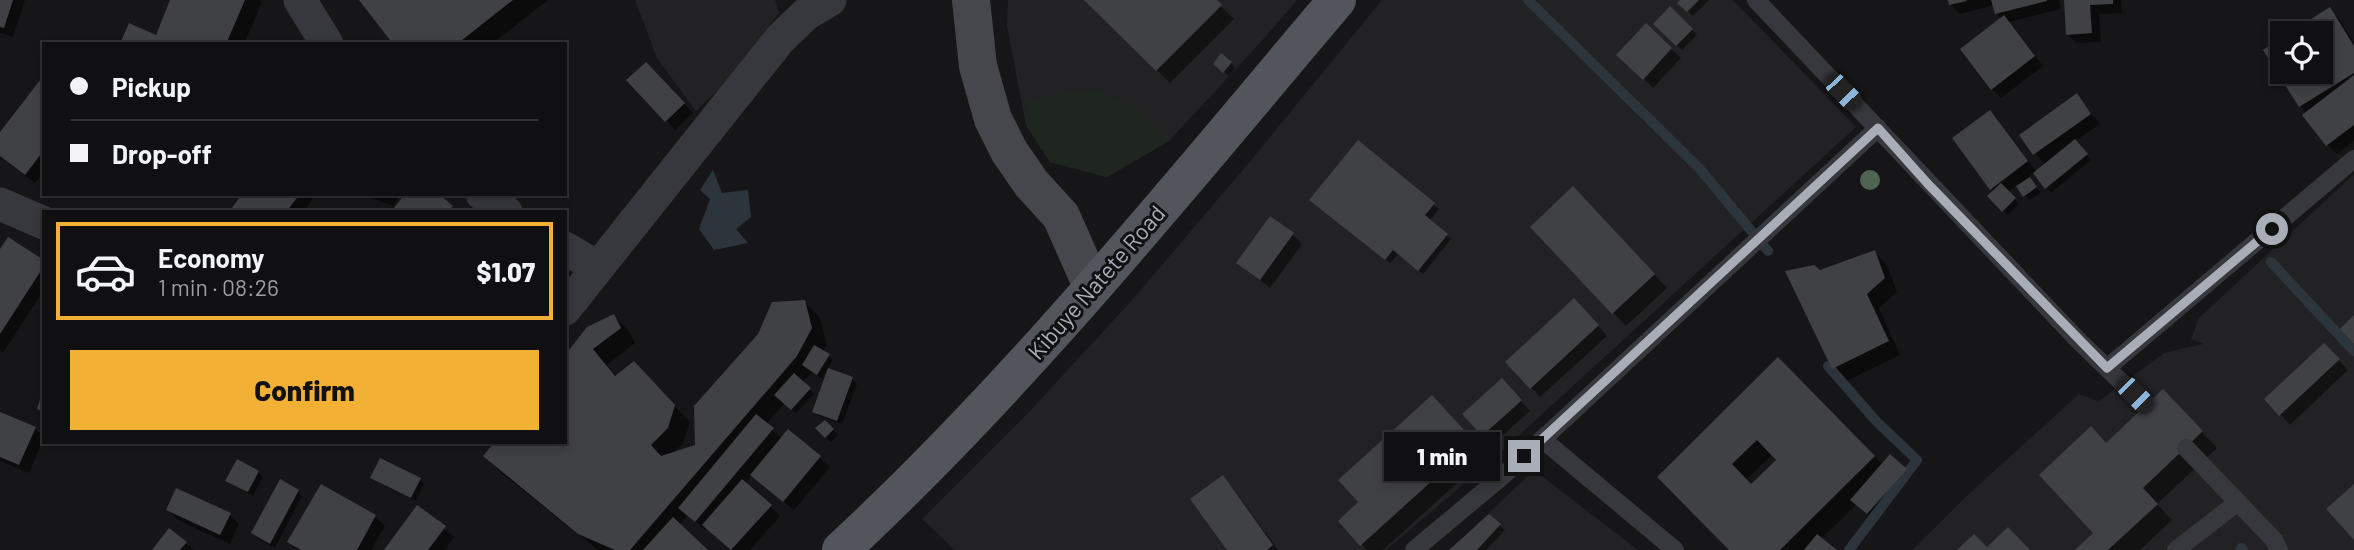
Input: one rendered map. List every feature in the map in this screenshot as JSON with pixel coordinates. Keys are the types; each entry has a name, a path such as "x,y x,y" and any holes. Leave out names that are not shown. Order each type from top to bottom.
{"main road":[{"path":"971,0 978,66 993,119 1009,151 1031,183 1061,216 1092,286"},
{"name":"Kibuye Natete Road","path":"841,550 895,500 1016,374 1205,158 1337,0"}],"street":[{"path":"300,0 326,42"},
{"path":"567,306 780,39 806,14 830,0"},
{"path":"485,196 503,210"},
{"path":"0,204 42,222"},
{"path":"567,249 597,267"}],"lane":[{"path":"1756,0 1928,184 2145,405"},
{"path":"1414,550 1505,474 1878,128"},
{"path":"2107,368 2354,159"},
{"path":"1542,439 1675,550"},
{"path":"2186,448 2274,540 2279,550"},
{"path":"2176,550 2238,502"}],"shaded area":[{"path":"635,0 775,0 779,13 718,90 696,111 657,58"},
{"path":"1008,0 1297,0 1169,141 1107,177 1050,162 1026,125 1007,26"},
{"path":"1382,0 1733,0 1856,127 1491,461 1386,550 955,550 922,519 1028,413 1133,299"},
{"path":"1093,89 1138,106 1169,141 1107,177 1050,162 1026,125 1026,101"},
{"path":"713,170 722,193 748,190 751,217 736,229 748,243 714,250 699,229 710,199 700,190"},
{"path":"2354,174 2354,550 1912,550 2079,394 2099,401 2164,353 2203,344 2191,339 2199,318"},
{"path":"1534,470 1638,550 1450,550"}],"building":[{"path":"0,0 13,0 4,28 0,27"},
{"path":"170,0 245,0 227,42 121,42 129,23 156,35"},
{"path":"359,0 513,0 460,42 391,42"},
{"path":"1084,0 1217,0 1222,5 1156,71"},
{"path":"1680,0 1699,0 1687,12 1677,3"},
{"path":"1948,0 1966,0 1967,1 1949,5"},
{"path":"1991,0 2047,0 2047,1 1995,14"},
{"path":"2064,0 2113,0 2113,4 2090,5 2092,33 2066,35"},
{"path":"1670,6 1693,29 1676,46 1653,24"},
{"path":"2330,7 2354,46 2354,73 2299,107 2284,84 2333,84 2333,21 2308,21"},
{"path":"2004,15 2035,56 1991,90 1960,49"},
{"path":"1646,23 1672,48 1643,80 1616,55"},
{"path":"2270,46 2270,61 2263,50"},
{"path":"1221,53 1232,62 1223,73 1213,64"},
{"path":"646,62 685,103 665,122 626,80"},
{"path":"2354,75 2354,125 2326,146 2302,115"},
{"path":"42,78 42,153 25,175 0,156 0,132"},
{"path":"2077,93 2091,114 2033,155 2019,135"},
{"path":"1990,110 2028,161 1990,190 1952,138"},
{"path":"2075,139 2088,154 2045,189 2033,173"},
{"path":"1358,140 1435,203 1425,215 1448,234 1418,271 1393,250 1385,260 1309,200"},
{"path":"2030,177 2037,187 2023,197 2016,186"},
{"path":"2001,183 2016,198 2002,212 1987,196"},
{"path":"1573,186 1655,274 1612,314 1530,227"},
{"path":"241,196 298,196 288,210 230,210"},
{"path":"403,196 441,196 453,206 450,210 393,210"},
{"path":"1270,216 1294,233 1260,280 1236,263"},
{"path":"8,237 42,259 42,269 0,334 0,249"},
{"path":"1875,250 1885,278 1867,294 1889,341 1832,369 1785,271 1814,265 1820,270"},
{"path":"1574,298 1599,325 1530,389 1505,362"},
{"path":"805,300 812,328 797,356 630,550 615,550 578,534 483,456 493,444 567,444 567,352 587,327 614,314 621,328 593,349 615,376 634,361 675,405 668,428 651,445 661,456 695,445 694,406 758,334 772,302"},
{"path":"2354,315 2354,344 2340,329"},
{"path":"2324,343 2340,359 2279,416 2264,399"},
{"path":"814,345 830,354 817,375 802,365"},
{"path":"1778,357 1875,456 1780,550 1729,550 1657,477","holes":["1757,440 1776,460 1751,484 1732,464"]},
{"path":"828,368 853,377 837,421 812,412"},
{"path":"794,373 811,388 791,410 774,395"},
{"path":"1502,378 1522,400 1482,436 1462,414"},
{"path":"2163,389 2203,431 2143,488 2158,504 2108,550 2075,550 2093,533 2039,475 2091,426 2106,443"},
{"path":"42,393 42,411 37,409"},
{"path":"1432,395 1475,442 1360,546 1338,521 1358,502 1338,480"},
{"path":"0,412 36,427 19,465 0,457"},
{"path":"756,414 774,428 695,522 678,508"},
{"path":"825,420 834,429 825,438 815,428"},
{"path":"788,429 821,456 783,502 750,475"},
{"path":"1890,454 1907,469 1867,514 1850,500"},
{"path":"380,458 421,478 411,498 370,478"},
{"path":"237,459 259,471 248,492 225,481"},
{"path":"1223,475 1273,545 1267,550 1227,550 1190,499"},
{"path":"280,479 299,490 270,544 251,533"},
{"path":"742,479 772,505 731,550 702,525"},
{"path":"321,484 376,515 357,550 301,550 287,542"},
{"path":"2354,484 2354,540 2326,509"},
{"path":"176,488 231,513 220,535 166,510"},
{"path":"417,505 446,526 428,550 384,550"},
{"path":"1489,514 1501,524 1477,550 1449,550"},
{"path":"673,517 708,550 643,550"},
{"path":"2008,527 2030,550 1957,550 1974,534 1987,547"},
{"path":"169,528 187,542 180,550 152,550"},
{"path":"1817,534 1837,550 1804,550"}],"waterway":[{"path":"1528,0 1699,168 1768,251"},
{"path":"2271,262 2354,351"},
{"path":"1828,366 1876,421 1917,460 1849,550"}],"route":[{"path":"1524,456 1878,128 1928,184 2107,368 2272,229"}]}
